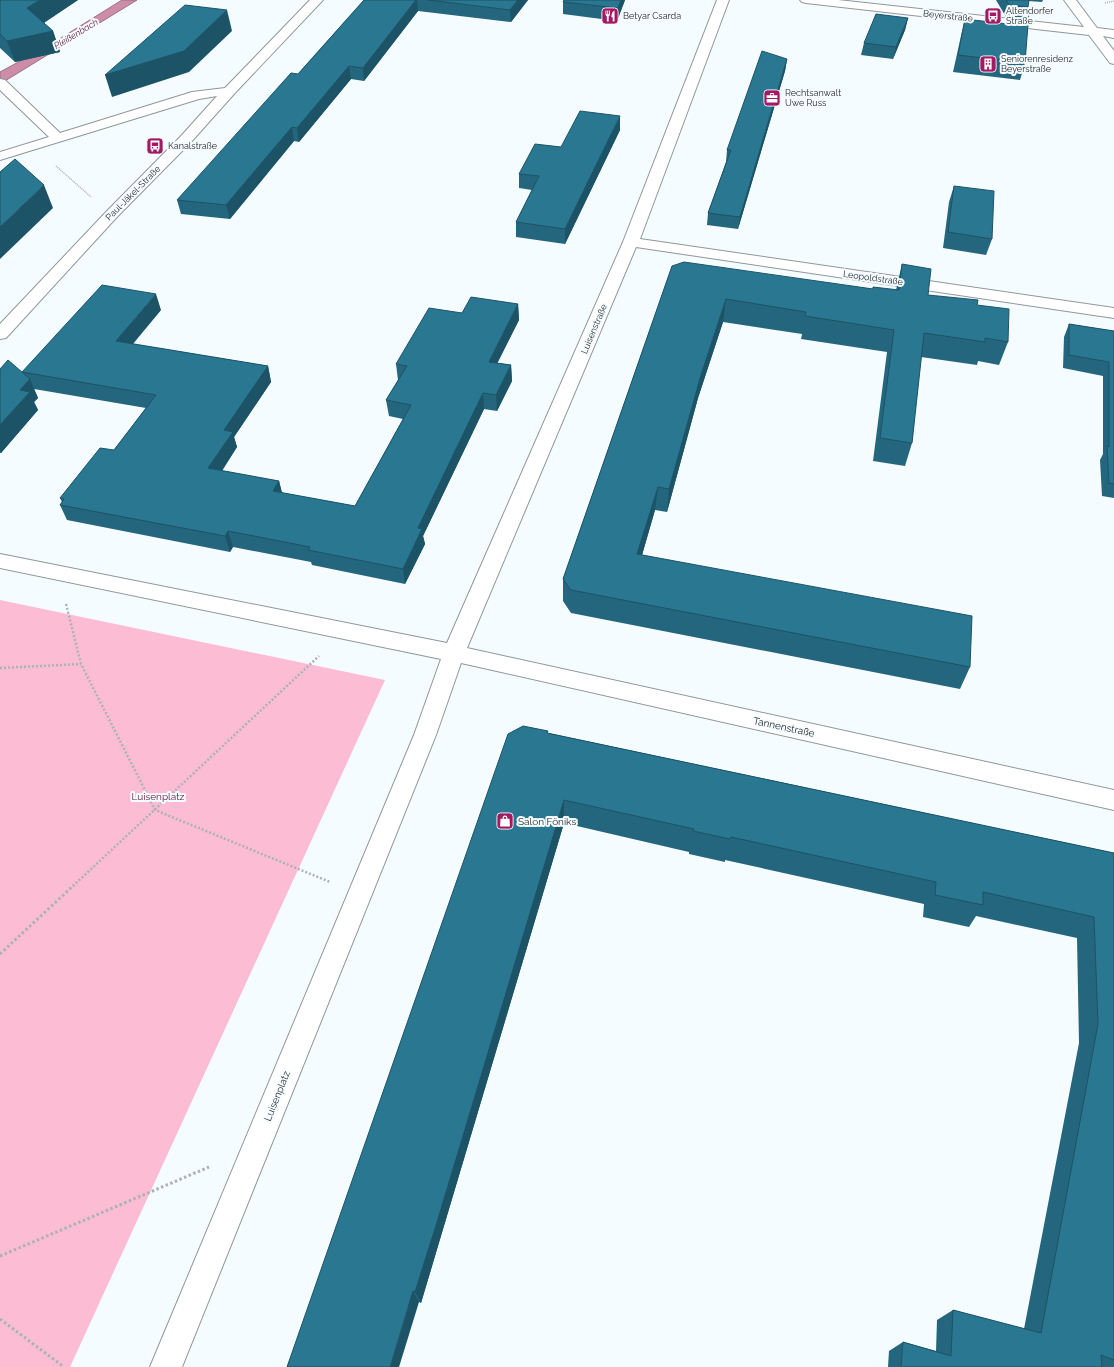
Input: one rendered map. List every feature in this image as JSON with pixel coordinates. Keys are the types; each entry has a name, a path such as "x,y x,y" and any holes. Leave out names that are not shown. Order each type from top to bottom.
{"street":[{"name":"Paul-Jäkel-Straße","path":"0,334 111,215 187,138 229,91 317,0"},
{"name":"Luisenstraße","path":"454,653 631,242 723,0"},
{"name":"Beyerstraße","path":"806,0 1114,34"},
{"path":"1070,0 1114,60"},
{"path":"2,86 58,138"},
{"path":"0,156 197,95 229,91"},
{"name":"Leopoldstraße","path":"631,242 1114,313"},
{"path":"0,561 454,653"},
{"name":"Tannenstraße","path":"454,653 1114,800"},
{"name":"Luisenplatz","path":"166,1367 425,735 454,653"}],"path":[{"path":"32,146 111,215"},
{"path":"58,573 81,664 154,810 360,894"},
{"path":"0,954 345,632"},
{"path":"0,668 81,664"},
{"path":"0,1256 256,1148"},
{"path":"0,1319 64,1367"}],"green space":[{"name":"Luisenplatz","path":"0,600 385,680 70,1367 0,1367"}],"water":[{"name":"Pleißenbach","path":"122,0 137,0 0,84 0,72 48,46"}],"building":[{"path":"0,0 40,0 27,8 53,31 7,41 0,34"},
{"path":"364,0 416,0 363,68 349,66 297,128 292,127 226,205 177,200 291,73 298,74"},
{"path":"428,0 518,0 510,10"},
{"path":"564,0 621,0 618,8 563,2"},
{"path":"1006,0 1029,0 1028,7 1009,5"},
{"path":"185,5 227,10 184,51 105,75"},
{"path":"1017,11 1029,12 1025,63 958,55 965,19 1025,26"},
{"path":"876,14 908,18 896,47 864,43"},
{"path":"762,51 787,59 740,217 708,213 731,150 727,150"},
{"path":"580,111 620,116 565,229 516,222 539,176 519,174 535,144 561,147"},
{"path":"15,159 44,185 0,227 0,172"},
{"path":"954,186 994,191 992,239 948,232"},
{"path":"684,262 873,289 873,287 899,290 902,264 931,269 928,295 978,300 977,305 1009,309 1008,342 985,338 985,342 924,333 912,443 880,438 894,330 805,316 806,312 726,299 701,375 669,489 658,487 637,554 972,616 970,667 571,590 563,579 672,266"},
{"path":"102,285 156,294 116,341 268,366 224,430 233,432 208,468 279,481 273,491 355,506 411,405 386,400 407,366 396,364 429,308 462,313 471,297 518,304 489,362 511,365 496,395 483,393 418,528 422,529 403,569 308,550 310,547 228,531 225,536 60,505 64,499 60,498 100,448 114,450 156,395 22,372"},
{"path":"1069,324 1114,331 1114,484 1109,483 1107,446 1109,447 1109,362 1069,355"},
{"path":"8,360 30,379 20,390 30,392 0,425 0,369"},
{"path":"523,726 548,731 547,733 1114,853 1114,1360 1101,1355 1102,1367 901,1367 903,1342 951,1356 953,1310 1041,1333 1098,1024 1094,917 983,892 983,905 935,895 936,882 731,837 730,839 693,831 694,829 564,800 438,1219 415,1292 413,1291 390,1367 287,1367 508,734"}],"place":[{"name":"Betyar Csarda","path":"610,16"},
{"name":"Altendorfer Straße","path":"993,16"},
{"name":"Seniorenresidenz Beyerstraße","path":"988,64"},
{"name":"Rechtsanwalt Uwe Russ","path":"772,98"},
{"name":"Kanalstraße","path":"155,146"},
{"name":"Salon Föniks","path":"505,821"}]}
